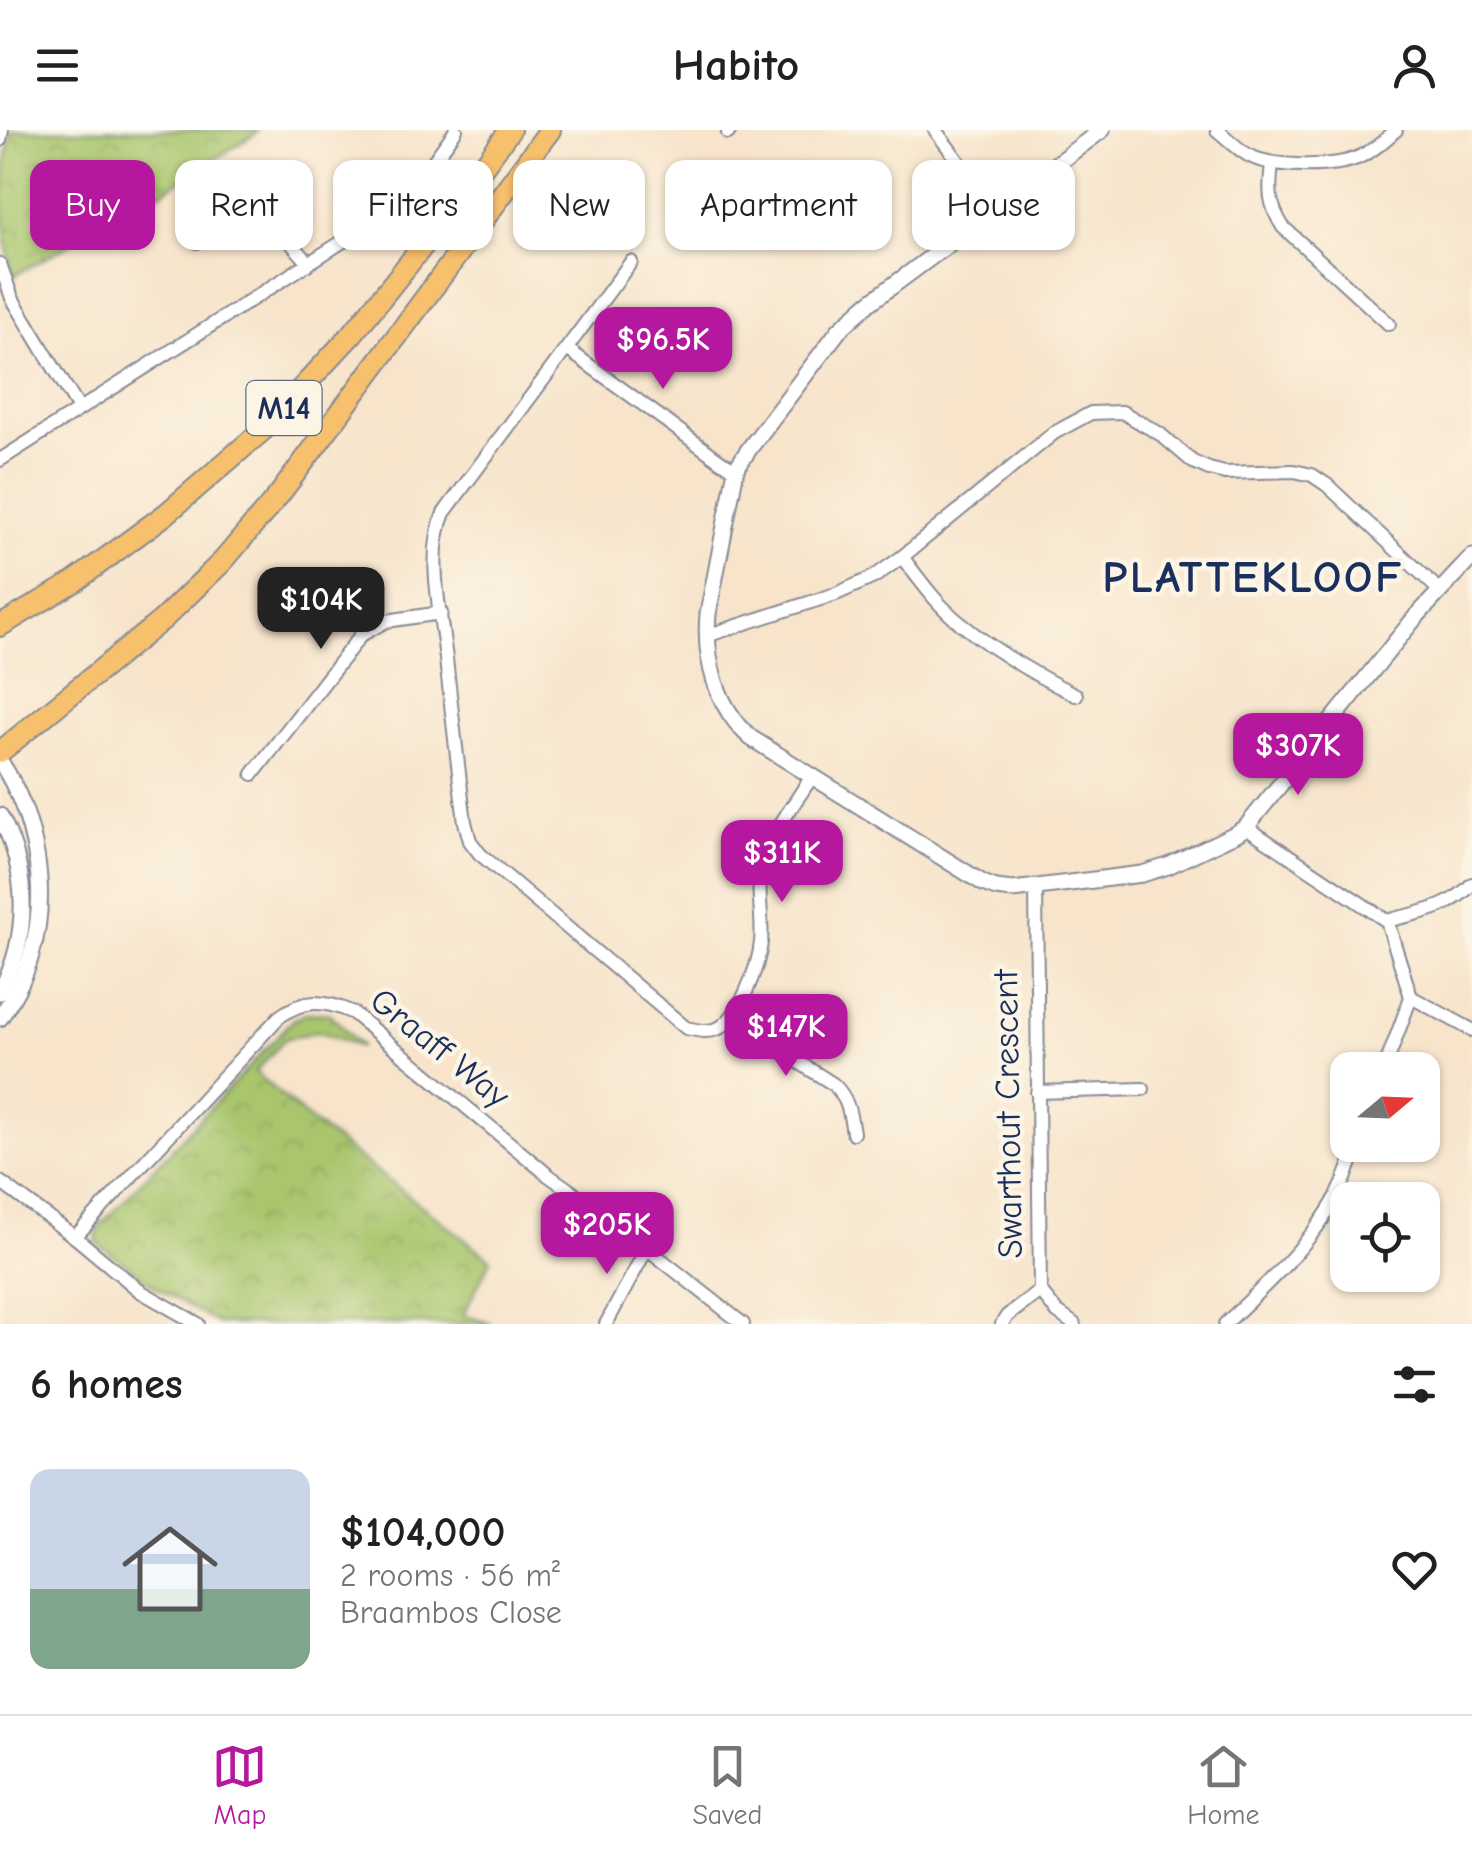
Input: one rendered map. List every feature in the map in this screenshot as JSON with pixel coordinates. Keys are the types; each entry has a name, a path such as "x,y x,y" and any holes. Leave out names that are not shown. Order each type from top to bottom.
{"main road":[{"name":"M14","path":"0,626 89,570 166,514 263,430 353,333 510,130"},
{"name":"M14","path":"0,752 162,620 223,562 279,495 550,130"}],"street":[{"path":"0,140 2,130"},
{"path":"0,460 392,210 413,190 456,130"},
{"path":"935,130 958,160"},
{"path":"1062,160 1102,130"},
{"path":"1216,130 1247,154 1272,163 1340,163 1359,158 1396,130"},
{"path":"1272,163 1269,191 1272,210 1282,227 1389,324"},
{"path":"297,250 309,263"},
{"path":"941,250 840,329 736,470 708,614 706,650 725,706 734,722 751,738 983,883 1012,890 1142,874 1168,866 1246,827 1439,590 1472,557"},
{"path":"631,262 444,513 436,530 440,613 470,841 480,854 686,1028 705,1032 731,1019 752,978 761,942 760,874 764,858 812,776"},
{"path":"0,264 12,298 79,409"},
{"path":"568,348 736,470"},
{"path":"706,636 857,586 902,557 1054,433 1091,413 1122,412 1209,469 1225,473 1294,471 1312,475 1439,590"},
{"path":"902,557 959,622 1039,677 1076,695"},
{"path":"252,774 361,634 386,621 440,613"},
{"path":"0,761 30,828 40,896 31,956 0,1018"},
{"path":"0,816 17,860 22,916 16,955 0,992"},
{"path":"1246,827 1386,920 1411,996 1391,1052"},
{"path":"1386,920 1441,907 1458,899 1472,884"},
{"name":"Swarthout Crescent","path":"1036,888 1040,1291 1057,1312 1074,1324"},
{"path":"1411,996 1472,1030"},
{"name":"Graaff Way","path":"75,1238 279,1018 299,1005 322,1002 353,1014 548,1175 743,1324"},
{"path":"731,1019 843,1094 853,1133"},
{"path":"1037,1092 1143,1089"},
{"path":"1225,1324 1266,1286 1329,1210 1351,1162"},
{"path":"0,1182 140,1290 198,1324"},
{"path":"606,1324 646,1250"},
{"path":"1002,1324 1040,1291"}],"green space":[{"path":"12,130 258,130 213,160 175,160 175,184 155,196 155,160 30,160 30,250 59,250 13,276 3,203"},
{"path":"307,1013 330,1014 362,1047 318,1031 285,1039 255,1072 312,1122 491,1259 463,1315 492,1324 219,1324 154,1286 98,1244 99,1227 293,1020"}],"district":[{"name":"PLATTEKLOOF","path":"1253,577"}]}
